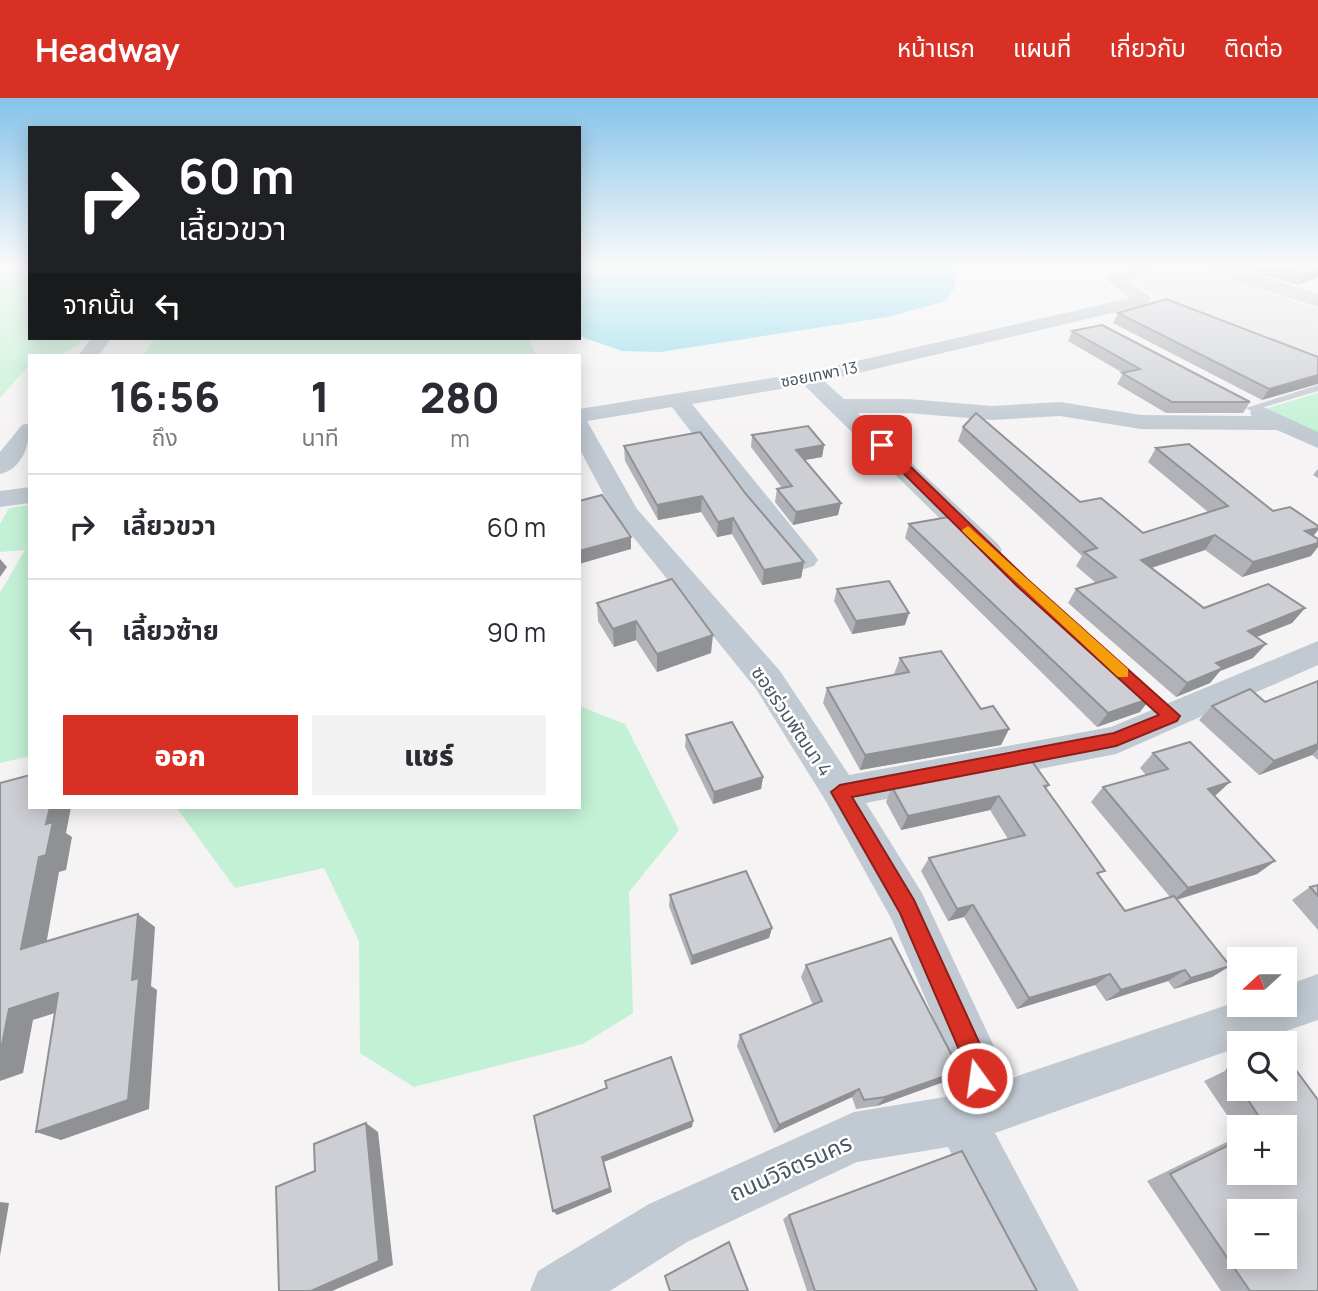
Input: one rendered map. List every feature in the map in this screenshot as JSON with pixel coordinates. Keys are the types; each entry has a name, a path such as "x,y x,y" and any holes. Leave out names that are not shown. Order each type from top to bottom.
{"street":[{"name":"ซอยเทพา 13","path":"581,416 809,378 1051,323"},
{"path":"1092,323 1104,329"},
{"path":"90,354 100,340"},
{"path":"809,378 842,406 1012,573"},
{"path":"677,399 804,560"},
{"path":"1245,405 1318,441"},
{"path":"842,406 908,406 992,413 1060,409 1142,422 1279,423"},
{"name":"ซอยร่วมพัฒนา 4","path":"581,430 626,512 768,680 840,792 907,907 972,1053 977,1078 961,1121"},
{"path":"0,467 28,432"},
{"path":"0,499 28,495"},
{"path":"840,792 1116,740 1161,707 1318,652"},
{"name":"ถนนวิจิตรนคร","path":"558,1291 668,1223 854,1137 961,1121 1318,997"},
{"path":"961,1121 1051,1291"}],"lane":[{"path":"1245,405 1318,388"}],"shaded area":[{"path":"1204,323 1318,323 1318,366"}],"green space":[{"path":"0,323 28,323 28,340 81,340 66,352 28,354 28,366 0,398"},
{"path":"154,340 529,340 536,354 144,354"},
{"path":"1318,393 1318,433 1265,409"},
{"path":"28,505 28,756 0,763 0,593 25,550 0,552 0,524 9,508"},
{"path":"581,707 625,724 679,830 629,892 633,1013 583,1044 414,1087 360,1053 359,941 324,868 235,888 177,809 581,809"}],"water":[{"path":"581,323 851,323 660,352 622,351 581,337"}],"building":[{"path":"1137,323 1228,323 1318,357 1318,375 1269,389"},
{"path":"1102,325 1250,402 1172,402 1122,373 1140,369 1072,331"},
{"path":"976,413 1080,502 1101,498 1143,533 1228,506 1156,448 1189,444 1273,511 1290,507 1318,526 1305,531 1318,539 1318,543 1253,562 1215,535 1141,560 1204,608 1268,584 1305,608 1248,631 1266,644 1216,663 1223,668 1187,683 1076,589 1116,577 1084,552 1097,548 963,427"},
{"path":"808,426 824,445 796,450 841,503 796,512 777,489 792,486 752,435"},
{"path":"700,432 745,493 804,562 764,570 733,518 718,522 702,496 657,505 624,446"},
{"path":"602,495 631,537 581,550 581,500"},
{"path":"954,516 1151,698 1108,713 909,524"},
{"path":"672,579 713,635 657,654 636,621 613,629 597,603"},
{"path":"889,581 909,613 856,621 837,589"},
{"path":"941,651 981,709 993,706 1009,729 865,755 827,688 909,672 900,658"},
{"path":"1318,681 1318,744 1274,761 1212,706 1250,689 1265,702"},
{"path":"732,722 763,777 714,792 686,735"},
{"path":"1190,742 1230,782 1208,789 1275,861 1188,888 1103,787 1168,769 1153,753"},
{"path":"1031,760 1049,785 1044,786 1105,871 1097,873 1125,911 1174,896 1227,962 1227,967 1191,978 1185,970 1121,990 1110,974 1029,998 973,905 957,909 929,858 1025,835 999,796 908,816 892,787"},
{"path":"28,776 28,809 50,809 46,824 53,822 46,855 39,857 21,949 138,914 132,980 139,978 128,1100 36,1132 58,993 9,1009 0,1055 0,783"},
{"path":"746,871 772,928 692,956 670,895"},
{"path":"1318,885 1318,896 1310,887"},
{"path":"891,938 960,1071 885,1097 864,1100 859,1089 779,1125 740,1035 822,1001 806,965"},
{"path":"671,1057 693,1121 602,1157 610,1188 553,1211 534,1116 607,1088 605,1081"},
{"path":"1297,1072 1318,1100 1318,1291 1250,1291 1235,1269 1297,1269 1297,1199 1227,1199 1227,1257 1170,1174 1227,1146 1227,1185 1297,1185 1297,1115 1258,1115 1249,1101 1297,1101"},
{"path":"366,1123 379,1261 311,1291 279,1291 276,1187 315,1171 314,1144"},
{"path":"962,1151 1037,1291 815,1291 789,1215"},
{"path":"729,1242 748,1291 670,1291 665,1276"}],"slow traffic":[{"path":"968,530 1123,673"}],"route":[{"path":"882,445 1022,582 1171,716 1116,740 840,792 907,907 972,1053 977,1078"}]}
